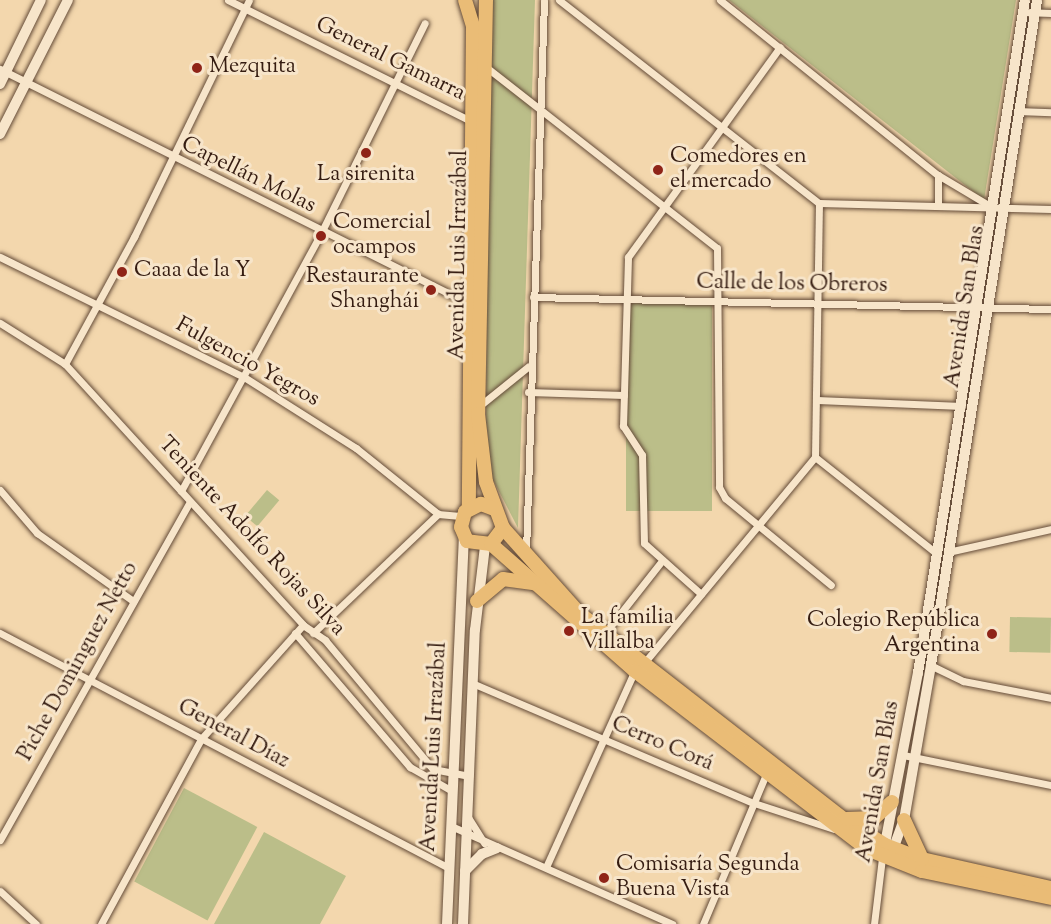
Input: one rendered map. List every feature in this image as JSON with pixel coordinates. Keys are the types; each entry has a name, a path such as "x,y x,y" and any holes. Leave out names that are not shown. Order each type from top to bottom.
{"highway":[{"name":"Avenida Luis Irrazábal","path":"465,0 473,27 471,121 478,407 482,458 494,508 503,528 488,545"},
{"name":"Avenida Luis Irrazábal","path":"464,537 476,307 486,0"},
{"path":"466,512 481,504 494,508"},
{"path":"503,528 526,555 639,667 766,774 887,853 1051,898"},
{"path":"464,537 488,545 639,667 842,825"},
{"path":"477,602 487,588 510,577 539,587"},
{"path":"842,825 874,818 892,802"},
{"path":"904,820 922,859"},
{"path":"887,853 1051,888"}],"street":[{"path":"0,84 3,71 41,0"},
{"path":"0,134 68,0"},
{"name":"General Gamarra","path":"228,0 471,121"},
{"path":"65,364 173,159 249,0"},
{"path":"526,555 528,392 544,0"},
{"path":"559,0 819,203 1051,209"},
{"path":"720,0 938,176 997,207"},
{"name":"Avenida San Blas","path":"1014,111 1025,0"},
{"name":"Avenida San Blas","path":"887,853 904,820 908,756 920,656 936,554 983,307 1014,111 1037,0"},
{"path":"1023,12 1051,13"},
{"path":"181,490 321,232 425,23"},
{"path":"701,594 660,563 644,543 642,455 623,426 630,250 780,47"},
{"path":"484,65 538,110 717,248 720,302 717,477 725,498 831,585"},
{"name":"Capellán Molas","path":"3,71 173,159 476,307"},
{"path":"1014,111 1051,112"},
{"path":"938,176 938,206"},
{"path":"546,867 639,667 815,457 818,399 819,203"},
{"name":"Fulgencio Yegros","path":"0,257 244,377 356,448 438,514"},
{"name":"Calle de los Obreros","path":"533,297 1051,309"},
{"name":"Teniente Adolfo Rojas Silva","path":"0,323 65,364 303,625 313,633 423,759 453,776 469,776"},
{"path":"478,407 529,366"},
{"path":"528,392 624,395"},
{"path":"818,399 965,406"},
{"name":"Avenida San Blas","path":"873,924 887,853 892,802 908,756 931,665 948,552 965,406"},
{"path":"815,457 936,554"},
{"path":"0,490 37,533 133,601"},
{"name":"Piche Dominguez Netto","path":"0,840 190,502"},
{"path":"313,633 438,514 466,512"},
{"path":"948,552 1051,529"},
{"name":"Avenida Luis Irrazábal","path":"447,924 464,537"},
{"name":"Avenida Luis Irrazábal","path":"463,924 477,602 488,545"},
{"path":"605,633 660,563"},
{"path":"101,924 201,739 303,625"},
{"name":"General Díaz","path":"0,633 449,868"},
{"name":"Teniente Adolfo Rojas Silva","path":"295,633 410,767 452,791"},
{"path":"920,656 951,678 1051,699"},
{"name":"Cerro Corá","path":"472,683 754,803 842,825"},
{"path":"908,756 1051,785"},
{"path":"703,924 766,774"},
{"path":"467,816 492,847"},
{"path":"451,826 467,837 546,867 672,924"},
{"path":"465,871 492,847"},
{"path":"0,891 36,924"}],"green space":[{"path":"489,0 535,0 518,528 490,474 486,424"},
{"path":"729,0 1016,0 984,200"},
{"path":"626,302 712,302 712,511 626,511"},
{"path":"267,490 279,500 257,526 245,516"},
{"path":"1010,617 1051,618 1050,653 1009,652"},
{"path":"184,788 257,827 208,921 134,882"},
{"path":"264,832 346,876 320,924 214,924"}],"place":[{"name":"Mezquita","path":"197,68"},
{"name":"La sirenita","path":"366,153"},
{"name":"Comedores en el mercado","path":"658,170"},
{"name":"Comercial ocampos","path":"321,236"},
{"name":"Caaa de la Y","path":"122,272"},
{"name":"Restaurante Shanghái","path":"431,290"},
{"name":"La familia Villalba","path":"569,631"},
{"name":"Colegio República Argentina","path":"992,634"},
{"name":"Comisaría Segunda Buena Vista","path":"604,878"}]}
